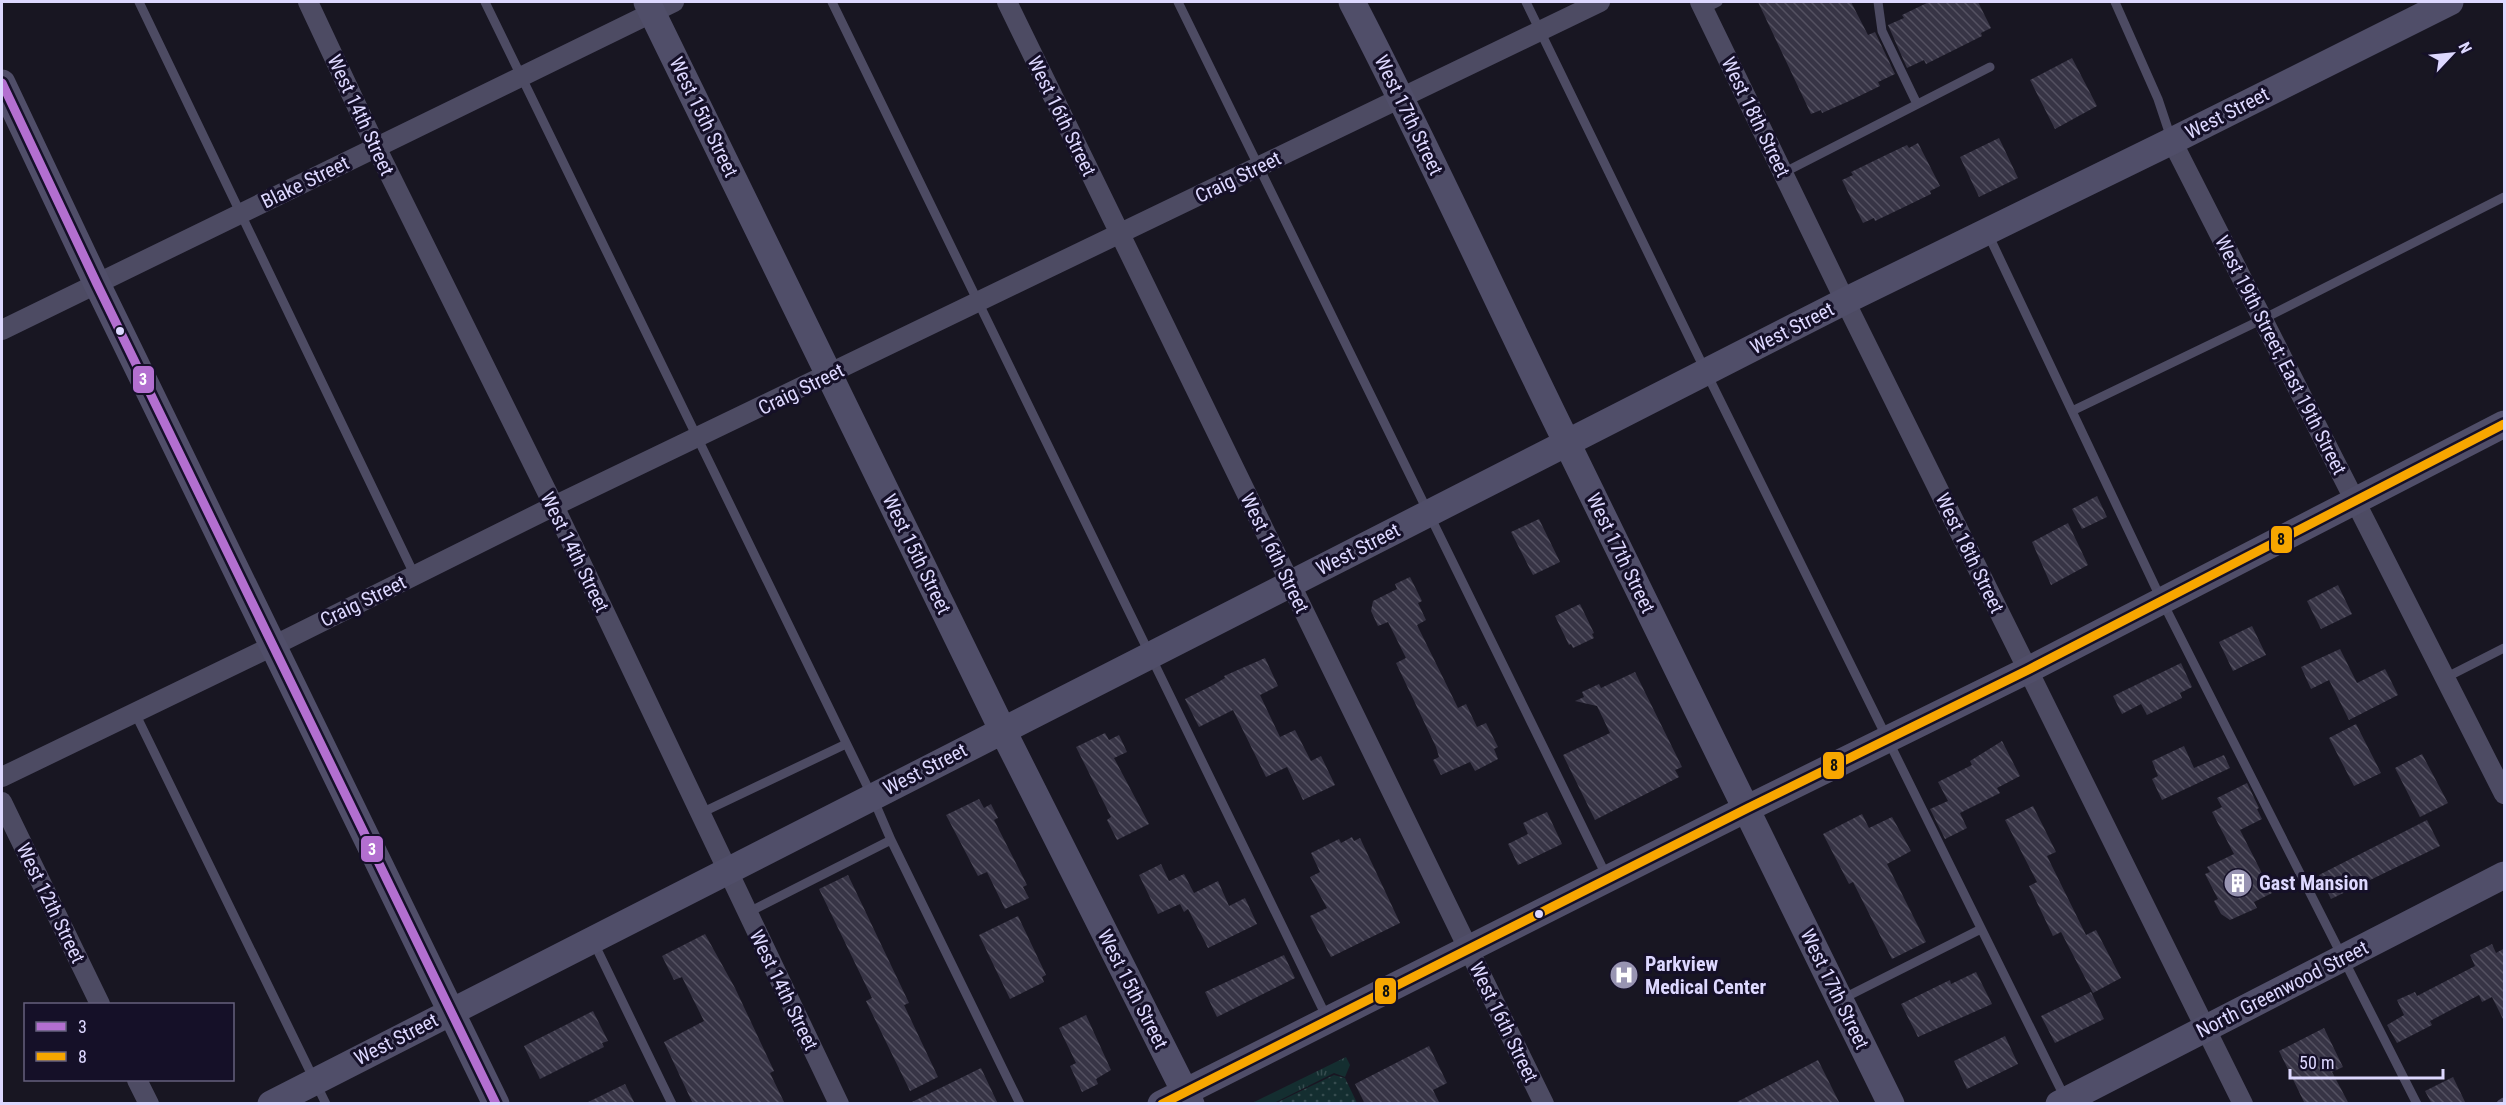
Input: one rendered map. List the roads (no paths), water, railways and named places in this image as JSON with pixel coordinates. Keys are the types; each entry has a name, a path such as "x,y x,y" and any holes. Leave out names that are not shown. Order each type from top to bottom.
{"street":[{"name":"West 14th Street","path":"308,2 376,147 554,506 839,1104"},
{"name":"West 16th Street","path":"1007,2 1544,1104"},
{"name":"West 17th Street","path":"1352,2 1401,96 1567,444 1748,808 1891,1104"},
{"name":"Craig Street","path":"2,777 273,646 554,506 1600,2"},
{"name":"West Street","path":"271,1104 320,1092 450,1011 1845,301 2450,2"},
{"name":"West 18th Street","path":"1708,4 1783,172 1845,301 2243,1104"},
{"name":"Blake Street","path":"2,330 522,76 658,5"},
{"name":"West 15th Street","path":"658,5 830,375 1002,729 1188,1097"},
{"path":"2,83 97,284 496,1104"},
{"name":"West 19th Street; East 19th Street","path":"2172,141 2505,795"},
{"path":"1161,1104 1188,1097 1328,1020 2028,670 2505,424"},
{"name":"West 12th Street","path":"2,802 99,1003"},
{"name":"North Greenwood Street","path":"2064,1102 2505,875"},
{"path":"138,1081 149,1104"}],"lane":[{"path":"139,2 415,576"},
{"path":"485,2 1020,1104"},
{"path":"832,2 1328,1020"},
{"path":"1178,2 1608,879"},
{"path":"1526,2 2064,1102"},
{"path":"1878,2 1882,31 1917,104"},
{"path":"2115,2 2158,99 2172,141"},
{"path":"1783,172 1990,67"},
{"path":"2072,411 2263,319 2505,197"},
{"path":"1987,232 2162,601 2417,1104"},
{"path":"2445,678 2505,648"},
{"path":"135,713 320,1092"},
{"path":"699,814 846,744"},
{"path":"747,914 891,840"},
{"path":"1840,1000 1981,929"},
{"path":"591,939 672,1104"}],"place":[{"name":"Gast Mansion","path":"2238,883"},
{"name":"Parkview Medical Center","path":"1624,975"}]}
